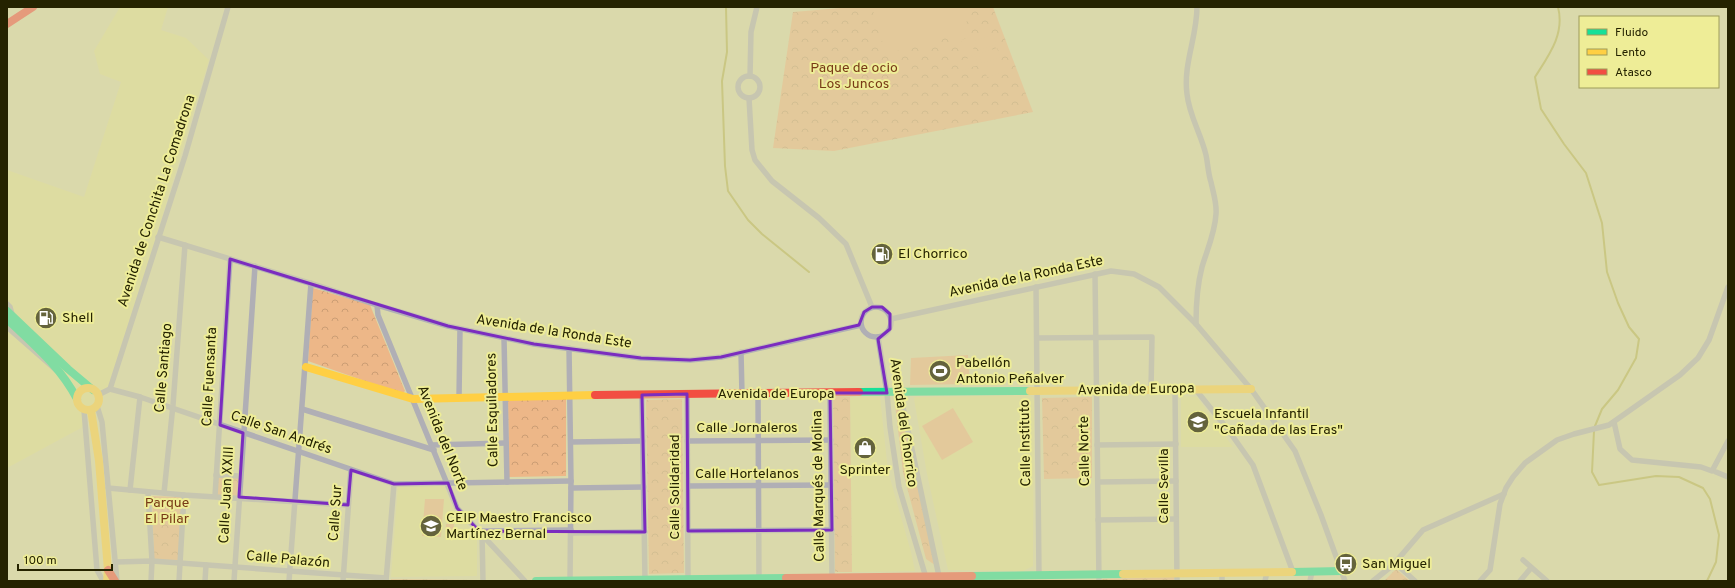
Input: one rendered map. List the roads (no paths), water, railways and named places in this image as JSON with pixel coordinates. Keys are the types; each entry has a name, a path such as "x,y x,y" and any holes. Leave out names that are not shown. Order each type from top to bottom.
{"main road":[{"path":"7,24 33,7"},
{"path":"9,316 64,375 77,399 79,406 91,409"},
{"path":"9,316 96,392"},
{"name":"Avenida de Europa","path":"306,367 413,399 570,395 1251,389"},
{"path":"77,399 82,390 96,392"},
{"path":"96,392 91,409 99,461 108,581"},
{"path":"108,570 116,581"},
{"path":"536,581 688,579 759,580 832,578 939,579 1039,575 1099,578 1222,577 1267,572 1342,571"}],"street":[{"name":"Avenida de Conchita La Comadrona","path":"110,389 207,82 228,7"},
{"path":"750,76 750,32 757,7"},
{"path":"1196,324 1196,302 1199,283 1214,229 1216,214 1216,202 1206,154 1189,106 1187,93 1186,76 1188,57 1197,7"},
{"path":"750,76 757,80 759,88 755,96 749,98 741,95 738,86 742,79 750,76"},
{"path":"749,98 752,150 755,160 772,181 819,218 846,244 872,307"},
{"name":"Avenida de la Ronda Este","path":"158,237 311,283 377,306 460,329 504,338 641,358 675,360 721,357 861,325"},
{"name":"Calle Santiago","path":"164,493 173,408 185,245"},
{"name":"Calle Fuensanta","path":"215,496 230,258"},
{"name":"Calle Juan XXIII","path":"234,581 255,266"},
{"name":"Avenida de la Ronda Este","path":"891,319 1111,271 1122,271 1148,280 1159,287 1196,324 1251,389 1295,451 1321,515 1345,581"},
{"name":"Calle Norte","path":"1095,274 1099,578"},
{"path":"289,581 311,283"},
{"name":"Calle Instituto","path":"1036,287 1039,575"},
{"path":"1480,581 1490,570 1497,519 1504,494 1513,477 1525,463 1557,440 1574,434 1604,427 1614,422 1680,375 1698,358 1709,340 1728,287"},
{"path":"7,304 10,307 9,316"},
{"name":"Avenida del Norte","path":"377,306 378,314 457,508 525,581"},
{"path":"872,307 882,307 890,314 891,319 890,329 883,336 878,337 869,336 865,333 861,325 862,316 872,307"},
{"path":"7,327 52,368 64,375"},
{"path":"459,398 460,329"},
{"name":"Avenida del Chorrico","path":"878,337 899,487 926,579"},
{"path":"1037,338 1152,337 1152,390"},
{"name":"Calle Esquiladores","path":"504,338 506,482"},
{"path":"569,348 571,481 570,581"},
{"path":"741,352 742,394"},
{"path":"96,392 110,389"},
{"name":"Calle San Andrés","path":"110,389 173,408 394,484 571,481"},
{"name":"Calle Sevilla","path":"1175,390 1177,577"},
{"path":"1196,390 1229,431 1252,465 1293,572"},
{"name":"Calle Marqués de Molina","path":"830,393 832,578"},
{"name":"Avenida del Chorrico","path":"900,393 939,579"},
{"name":"Calle Solidaridad","path":"687,394 688,579"},
{"path":"758,394 759,580"},
{"path":"642,395 644,532 650,580"},
{"path":"130,490 140,397"},
{"path":"91,409 102,422 116,562 116,581"},
{"path":"91,409 97,570 103,581"},
{"path":"302,409 433,447 506,443"},
{"path":"1614,422 1620,449 1632,460 1701,467 1712,471 1728,441"},
{"name":"Calle Jornaleros","path":"687,440 831,440"},
{"path":"570,442 643,441"},
{"path":"1097,445 1176,444"},
{"name":"Calle Sur","path":"343,579 351,470"},
{"path":"1716,472 1728,477"},
{"path":"216,475 240,476"},
{"path":"1098,482 1176,481"},
{"path":"386,580 394,484"},
{"name":"Calle Hortelanos","path":"688,486 831,485"},
{"path":"571,488 644,487"},
{"path":"108,488 184,495 239,497 348,505"},
{"path":"148,492 152,561 151,581"},
{"path":"1374,581 1395,562 1422,530 1504,494"},
{"path":"179,581 184,495"},
{"path":"1098,520 1176,519"},
{"path":"688,531 832,530"},
{"path":"483,581 481,533 571,531 644,532"},
{"path":"1523,560 1547,581"},
{"name":"Calle Palazón","path":"116,562 152,561 290,572 343,579 386,580"},
{"path":"1395,562 1415,581"},
{"path":"206,565 206,581"},
{"path":"1520,581 1531,568"},
{"path":"1265,581 1267,572"},
{"path":"1310,581 1312,572"}],"waterway":[{"path":"726,7 727,52 722,81 725,166 728,191 748,220 762,234 809,272"},
{"path":"1558,7 1560,17 1557,35 1550,52 1535,77 1541,109 1564,144 1586,173 1602,223 1607,272 1618,303 1629,327 1639,339 1636,358 1618,390 1602,409 1595,426"},
{"path":"1594,431 1592,472 1599,485 1656,476 1679,477 1703,488 1710,499 1719,535 1716,562 1707,581"}],"place":[{"name":"El Chorrico","path":"882,254"},
{"name":"Shell","path":"46,318"},
{"name":"Pabellón Antonio Peñalver","path":"940,371"},
{"name":"Escuela Infantil \"Cañada de las Eras\"","path":"1198,422"},
{"name":"Sprinter","path":"865,448"},
{"name":"CEIP Maestro Francisco Martínez Bernal","path":"431,526"},
{"name":"San Miguel","path":"1346,564"}],"park label":[{"name":"Paque de ocio Los Juncos","path":"854,76"},
{"name":"Parque El Pilar","path":"167,512"}]}
